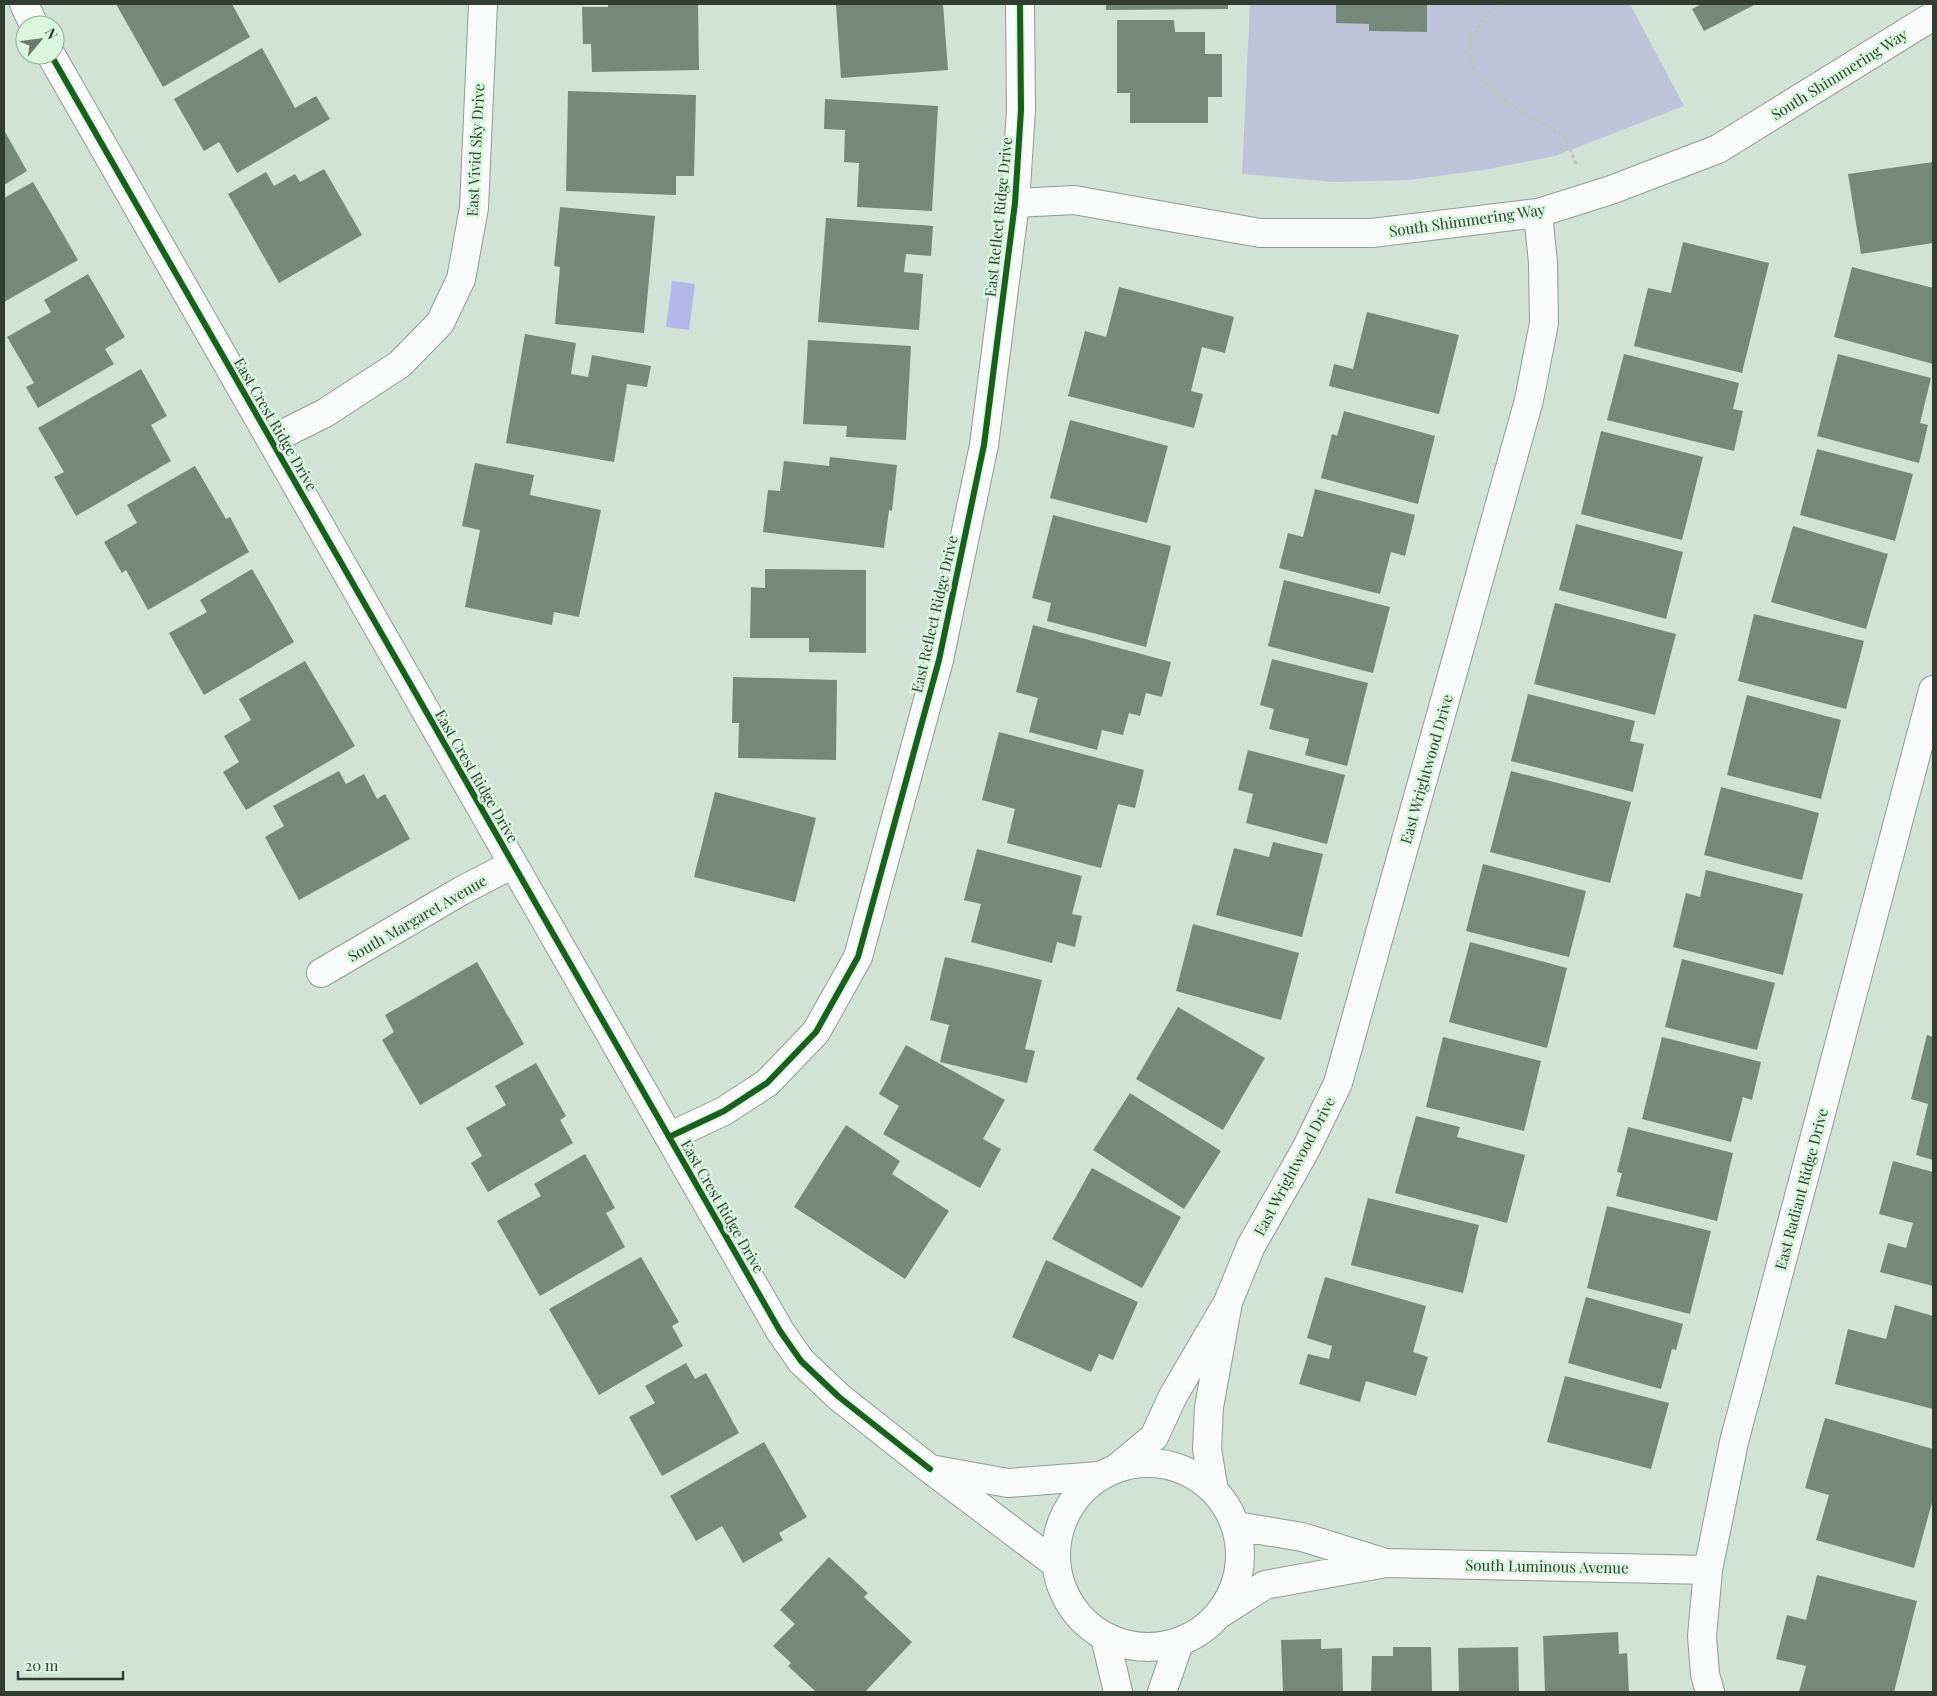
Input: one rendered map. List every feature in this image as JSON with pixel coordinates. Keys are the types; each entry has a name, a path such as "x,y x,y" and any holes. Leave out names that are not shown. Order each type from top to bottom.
{"street":[{"name":"East Vivid Sky Drive","path":"271,440 324,412 400,364 440,323 461,279 474,208 483,4"},
{"name":"East Reflect Ridge Drive","path":"669,1137 724,1111 767,1083 816,1032 858,957 941,650 984,445 1016,203 1021,110 1020,4"},
{"name":"South Shimmering Way","path":"1016,203 1074,200 1260,233 1372,233 1538,213 1611,190 1718,149 1933,16"},
{"name":"East Crest Ridge Drive","path":"57,65 780,1331 801,1361 839,1397 930,1469 1056,1564"},
{"name":"East Wrightwood Drive","path":"1220,1614 1202,1631 1179,1643 1154,1648 1128,1646 1105,1637 1081,1619 1064,1593 1056,1564 1057,1538 1065,1514 1080,1493 1154,1437 1173,1396 1228,1302 1251,1246 1306,1149 1340,1074 1529,400 1544,323 1543,263 1538,213"},
{"name":"East Radiant Ridge Drive","path":"1710,1692 1705,1674 1702,1636 1708,1570 1734,1442 1933,690"},
{"name":"South Margaret Avenue","path":"321,973 461,891 513,864"},
{"name":"East Wrightwood Drive","path":"1214,1491 1207,1449 1209,1407 1228,1302"},
{"name":"East Crest Ridge Drive","path":"930,1469 1008,1483 1109,1472 1144,1463 1170,1465 1194,1475 1214,1491"},
{"path":"1214,1491 1227,1508 1236,1526 1240,1557 1235,1587 1220,1614"},
{"name":"South Luminous Avenue","path":"1236,1526 1302,1537 1386,1563"},
{"name":"South Luminous Avenue","path":"1220,1614 1265,1585 1386,1563 1708,1570"},
{"path":"1105,1637 1118,1692"},
{"path":"1162,1692 1179,1643"}],"path":[{"path":"1504,4 1489,12 1469,41 1474,69 1496,96 1565,137 1579,172"}],"shaded area":[{"path":"1250,4 1630,4 1684,106 1555,156 1483,170 1408,180 1334,182 1242,174"}],"water":[{"path":"672,281 695,284 689,330 666,327"}],"building":[{"path":"116,4 232,4 250,37 163,87"},
{"path":"608,4 698,4 699,70 592,72 591,44 583,44 582,7 608,7"},
{"path":"943,4 948,70 841,78 836,5"},
{"path":"1106,4 1228,4 1228,9 1106,10"},
{"path":"1336,4 1427,4 1427,32 1369,31 1369,24 1336,23"},
{"path":"1702,4 1756,4 1704,31 1692,9"},
{"path":"1117,20 1174,20 1175,32 1205,32 1205,54 1222,54 1222,97 1208,97 1208,123 1130,123 1130,93 1117,93"},
{"path":"262,48 295,108 316,96 330,119 237,173 219,142 204,151 174,99"},
{"path":"568,91 696,95 694,176 676,176 676,195 566,191"},
{"path":"825,99 938,106 932,211 857,207 859,163 844,162 845,130 824,129"},
{"path":"4,130 27,171 4,185"},
{"path":"1933,162 1933,243 1861,254 1848,174"},
{"path":"324,169 362,235 279,283 228,194 266,172 274,186 295,174 300,182"},
{"path":"33,182 78,260 4,302 4,198"},
{"path":"560,207 655,216 644,333 555,324 560,267 554,266"},
{"path":"826,218 933,226 931,256 906,254 904,272 923,274 919,330 818,322"},
{"path":"1683,242 1769,263 1742,373 1634,346 1648,288 1671,293"},
{"path":"1852,267 1933,288 1933,364 1834,337"},
{"path":"88,274 125,337 105,349 114,364 38,408 26,387 34,383 7,337 51,312 44,300"},
{"path":"1119,287 1234,317 1225,353 1202,347 1191,391 1203,394 1194,428 1068,396 1085,331 1106,337"},
{"path":"1367,312 1459,335 1439,414 1329,386 1334,364 1353,369"},
{"path":"525,334 576,343 571,374 588,377 592,355 651,366 647,387 627,384 614,462 506,443"},
{"path":"808,340 911,346 906,440 846,437 847,426 803,424"},
{"path":"1624,354 1739,383 1733,409 1743,411 1734,451 1607,420"},
{"path":"1838,354 1931,378 1920,423 1928,425 1919,463 1817,436"},
{"path":"141,369 167,416 151,425 171,461 76,516 54,477 64,472 38,428"},
{"path":"1344,411 1435,436 1418,504 1321,478 1332,434 1337,436"},
{"path":"1070,420 1168,446 1147,523 1050,498"},
{"path":"1601,431 1703,457 1682,540 1581,514"},
{"path":"1817,449 1913,474 1895,541 1800,515"},
{"path":"830,457 897,465 892,511 889,510 884,548 763,532 768,490 780,491 784,461 829,466"},
{"path":"475,463 534,475 530,495 601,510 579,617 554,612 552,625 465,607 480,530 462,526"},
{"path":"195,466 226,519 230,517 249,552 148,610 126,570 122,573 104,542 137,523 127,505"},
{"path":"1315,489 1415,515 1405,556 1391,552 1380,594 1279,568 1288,533 1303,537"},
{"path":"1053,515 1171,546 1146,647 1047,621 1051,603 1032,598"},
{"path":"1576,524 1683,552 1666,619 1559,590"},
{"path":"1793,526 1888,554 1866,629 1771,602"},
{"path":"252,569 294,642 204,695 169,633 207,612 200,600"},
{"path":"765,569 866,570 866,653 809,652 809,638 750,638 751,587 765,588"},
{"path":"1284,580 1390,607 1373,673 1268,646"},
{"path":"1555,603 1676,634 1655,715 1534,684"},
{"path":"1754,614 1864,641 1846,709 1738,681"},
{"path":"1033,625 1171,662 1162,697 1146,693 1140,716 1129,713 1123,735 1102,730 1097,750 1029,732 1038,698 1016,692"},
{"path":"1272,659 1368,683 1347,766 1305,755 1309,739 1269,729 1274,709 1260,705"},
{"path":"305,661 355,746 246,810 223,772 239,762 224,736 251,720 239,699"},
{"path":"733,677 837,680 836,760 738,758 739,723 732,723"},
{"path":"1528,694 1635,721 1630,741 1644,744 1633,792 1511,761"},
{"path":"1747,695 1841,720 1821,799 1727,775"},
{"path":"999,732 1144,770 1135,808 1118,804 1101,868 1007,843 1015,809 982,800"},
{"path":"1248,750 1345,775 1327,844 1246,823 1253,794 1238,790"},
{"path":"339,771 346,784 364,774 377,799 385,794 410,839 299,900 265,837 284,826 273,806"},
{"path":"1511,771 1631,802 1610,883 1490,852"},
{"path":"1721,787 1819,813 1802,880 1704,855"},
{"path":"715,792 816,818 795,902 694,877"},
{"path":"1273,842 1323,854 1302,937 1216,915 1234,848 1269,857"},
{"path":"977,849 1082,876 1072,914 1082,916 1075,947 1057,942 1052,963 971,942 981,904 964,900"},
{"path":"1483,864 1586,891 1569,957 1466,931"},
{"path":"1706,870 1803,894 1783,975 1673,947 1686,893 1700,897"},
{"path":"1193,924 1299,953 1281,1020 1176,991"},
{"path":"1470,942 1567,968 1547,1048 1449,1022"},
{"path":"945,957 1042,980 1025,1049 1035,1051 1027,1083 940,1062 949,1025 930,1020"},
{"path":"1682,959 1775,983 1757,1050 1665,1027"},
{"path":"477,962 524,1044 420,1105 382,1040 394,1032 385,1015"},
{"path":"1178,1007 1265,1058 1223,1130 1136,1079"},
{"path":"1927,1035 1933,1037 1933,1160 1916,1155 1928,1104 1911,1099"},
{"path":"1443,1037 1541,1061 1524,1131 1426,1107"},
{"path":"1662,1037 1761,1062 1752,1100 1743,1097 1731,1142 1642,1119"},
{"path":"906,1045 1005,1100 983,1139 1001,1149 980,1188 883,1134 899,1106 879,1094"},
{"path":"536,1063 566,1116 560,1120 573,1143 488,1192 471,1163 482,1156 466,1128 506,1105 495,1086"},
{"path":"1130,1093 1221,1151 1184,1209 1093,1150"},
{"path":"1416,1116 1460,1127 1457,1137 1525,1155 1507,1223 1395,1193"},
{"path":"846,1125 900,1161 892,1174 949,1211 905,1279 794,1207"},
{"path":"1628,1127 1733,1153 1717,1221 1616,1196 1622,1173 1617,1172"},
{"path":"585,1154 615,1208 606,1213 625,1247 540,1296 497,1221 541,1196 534,1184"},
{"path":"1893,1161 1933,1172 1933,1286 1880,1272 1888,1243 1906,1248 1913,1223 1879,1214"},
{"path":"1092,1168 1181,1217 1142,1288 1052,1239"},
{"path":"1368,1198 1479,1225 1463,1293 1351,1265"},
{"path":"1607,1206 1711,1231 1690,1314 1587,1288"},
{"path":"641,1257 679,1322 672,1326 683,1346 599,1395 549,1309"},
{"path":"1046,1260 1138,1302 1113,1360 1099,1354 1091,1372 1012,1337"},
{"path":"1325,1277 1426,1306 1413,1352 1428,1357 1416,1396 1366,1381 1360,1402 1299,1384 1308,1354 1329,1359 1332,1346 1307,1338"},
{"path":"1586,1297 1683,1324 1676,1350 1672,1349 1661,1389 1568,1363"},
{"path":"1895,1305 1933,1316 1933,1409 1835,1384 1848,1329 1886,1339"},
{"path":"686,1363 695,1379 706,1373 739,1433 662,1476 629,1417 655,1403 645,1386"},
{"path":"1565,1376 1669,1403 1651,1469 1547,1442"},
{"path":"1825,1418 1933,1449 1933,1499 1914,1568 1816,1540 1829,1495 1805,1488"},
{"path":"764,1442 807,1517 779,1533 783,1540 743,1563 722,1526 696,1541 670,1496"},
{"path":"829,1557 868,1593 864,1597 912,1642 865,1692 816,1692 788,1666 791,1663 773,1646 795,1624 780,1610"},
{"path":"1817,1575 1917,1601 1894,1692 1799,1692 1806,1666 1776,1659 1787,1615 1806,1620"},
{"path":"1618,1632 1619,1654 1627,1653 1629,1692 1545,1692 1543,1636"},
{"path":"1321,1639 1321,1649 1342,1648 1343,1692 1283,1692 1281,1640"},
{"path":"1393,1647 1431,1647 1432,1692 1371,1692 1372,1656 1393,1656"},
{"path":"1518,1647 1519,1692 1459,1692 1458,1648"}],"cycle path":[{"path":"669,1137 724,1111 767,1083 816,1032 858,957 939,660 984,445 1015,203 1021,110 1020,4"},
{"path":"57,65 780,1331 801,1361 839,1397 930,1469"}]}
